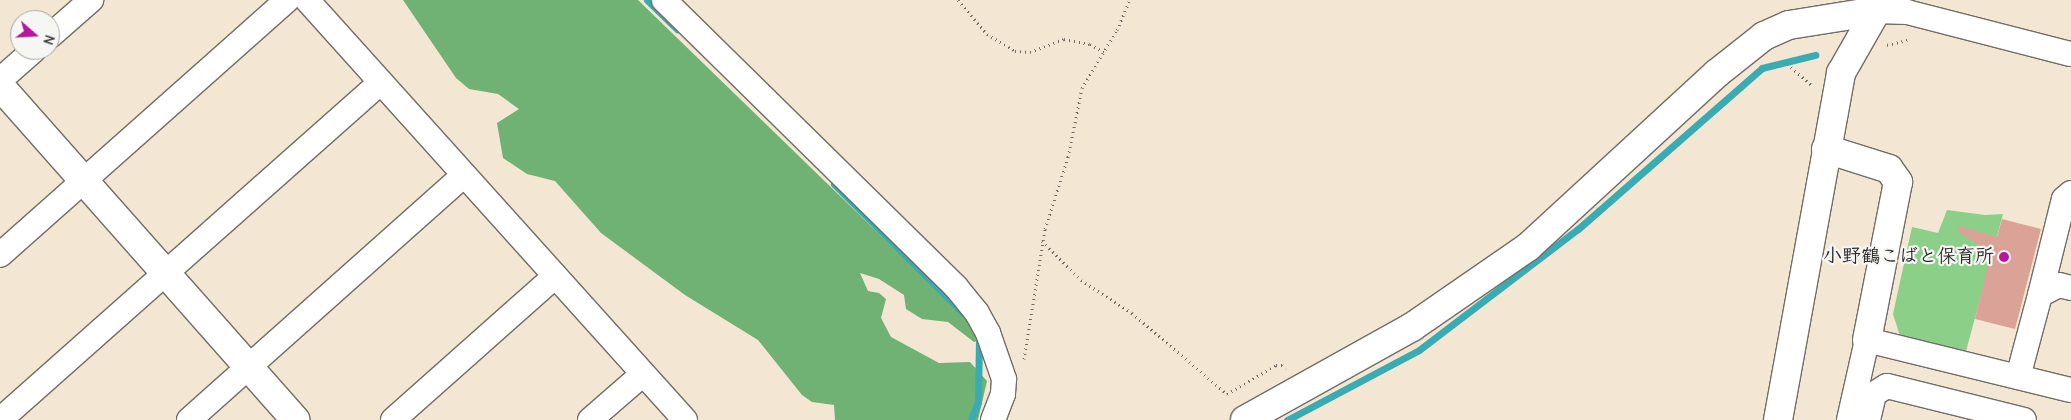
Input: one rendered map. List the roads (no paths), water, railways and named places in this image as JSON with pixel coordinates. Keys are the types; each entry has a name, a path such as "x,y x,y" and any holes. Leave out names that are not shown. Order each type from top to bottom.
{"street":[{"path":"60,27 91,0"},
{"path":"0,255 287,0"},
{"path":"307,0 685,420"},
{"path":"664,0 956,287 985,326 1004,386 993,420"},
{"path":"1778,420 1841,73 1879,5"},
{"path":"1245,420 1412,327 1528,247 1716,74 1764,36 1790,25 1879,5 2071,54"},
{"path":"0,80 23,60"},
{"path":"0,420 381,82"},
{"path":"0,86 296,420"},
{"path":"1826,149 1889,169 1898,182 1849,420"},
{"path":"189,420 464,175"},
{"path":"2018,377 2064,199 2071,193"},
{"path":"393,420 556,276"},
{"path":"2040,295 2059,285 2071,288"},
{"path":"1867,340 2071,390"},
{"path":"590,420 643,374"},
{"path":"1868,420 1874,394 1887,386 2024,420"}],"waterway":[{"path":"647,0 677,29"},
{"path":"1287,420 1419,350 1578,229 1762,68 1815,55"},
{"path":"834,184 963,313"},
{"path":"971,420 978,402 979,341"}],"place":[{"name":"小野鶴こばと保育所","path":"2004,257"}]}
